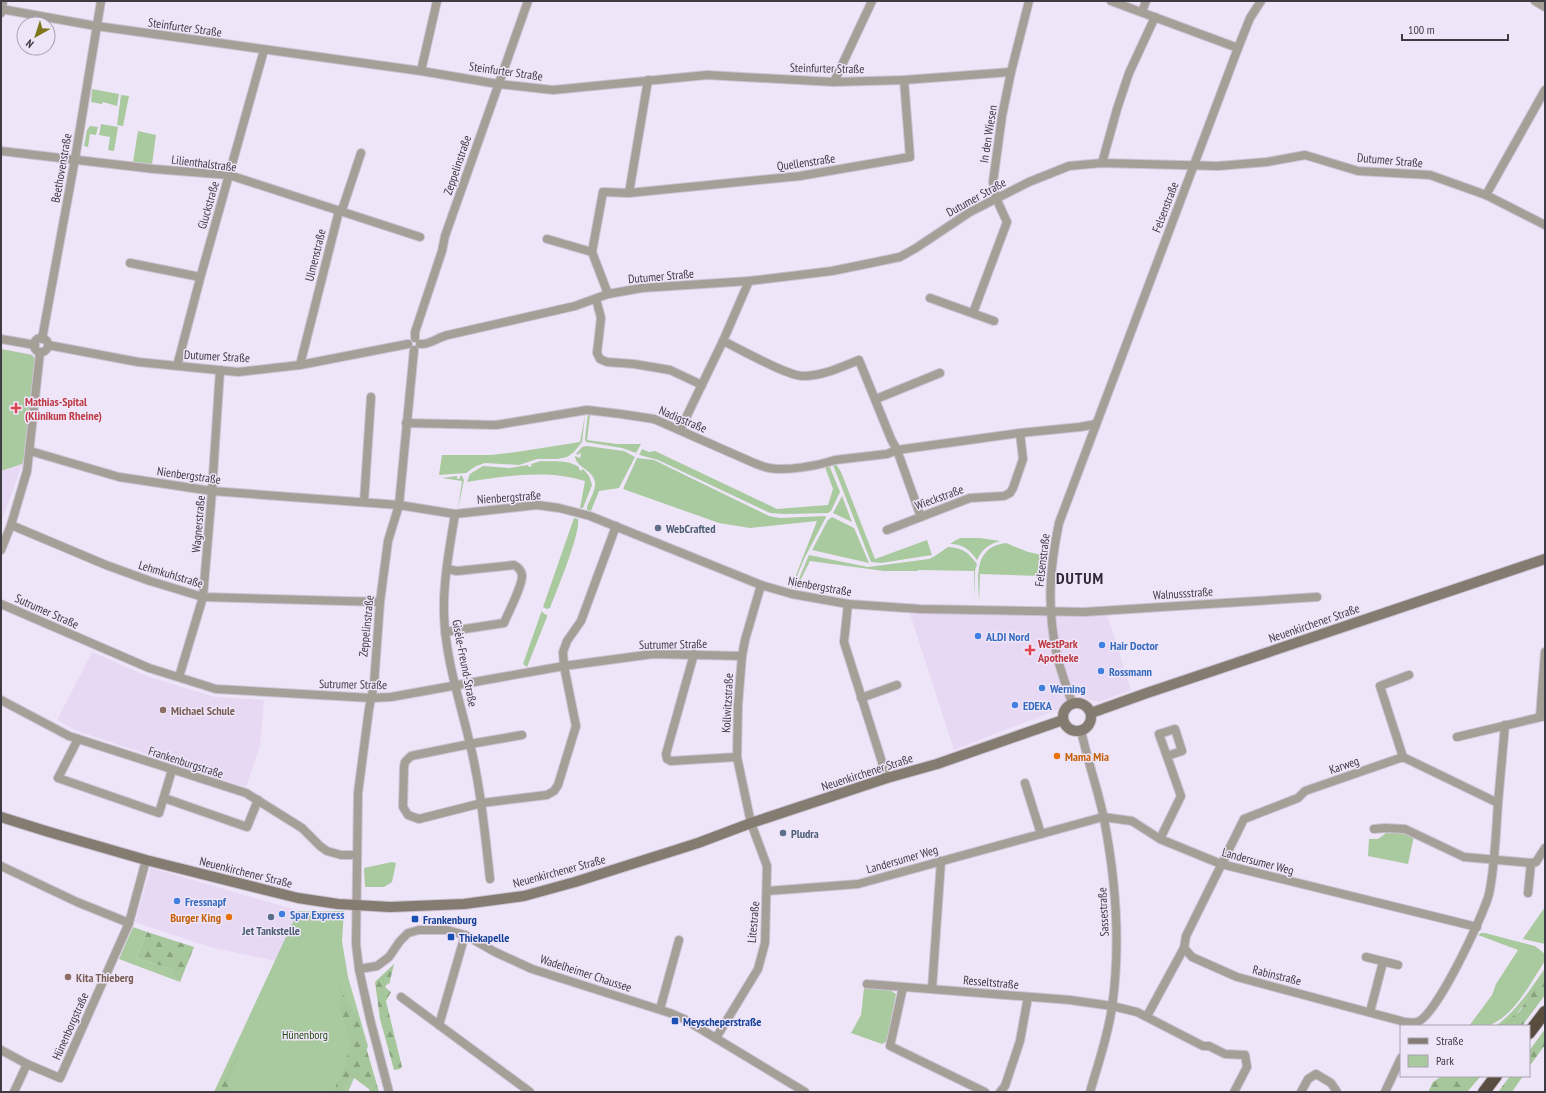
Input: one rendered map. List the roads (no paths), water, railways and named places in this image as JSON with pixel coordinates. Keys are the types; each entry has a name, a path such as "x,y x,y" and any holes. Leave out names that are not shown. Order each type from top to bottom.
{"highway":[{"path":"1530,1032 1545,1012"},
{"path":"1484,1092 1495,1077"}],"street":[{"name":"Beethovenstraße","path":"42,339 75,159 101,1"},
{"path":"421,71 437,1"},
{"name":"Zeppelinstraße","path":"418,341 416,332 442,251 445,236 528,1"},
{"path":"834,82 872,1"},
{"name":"In den Wiesen","path":"973,312 1007,222 996,198 993,182 1002,116 1011,72 1029,1"},
{"path":"1111,1 1238,48"},
{"path":"1142,12 1146,1"},
{"name":"Felsenstraße","path":"1072,703 1058,658 1050,612 1049,586 1052,554 1059,523 1238,48 1250,18 1261,1"},
{"path":"1535,1 1545,7"},
{"name":"Steinfurter Straße","path":"2,8 96,26 421,71 498,84 552,90 707,75 834,82 904,80 1011,72"},
{"path":"1102,163 1129,73 1155,17"},
{"name":"Gluckstraße","path":"177,366 200,277 264,50"},
{"path":"608,294 592,252 603,192 629,193 648,80"},
{"name":"Quellenstraße","path":"629,193 800,176 910,157 904,80"},
{"path":"1486,195 1545,90"},
{"name":"Lilienthalstraße","path":"1,151 154,169 229,175 339,212 420,237"},
{"name":"Ulmenstraße","path":"300,365 339,212 344,207 361,153"},
{"name":"Dutumer Straße","path":"418,341 427,345 440,337 575,306 608,294 642,288 750,281 832,270 900,257 970,212 996,198 1029,182 1070,166 1102,163 1194,164 1218,166 1267,162 1305,155 1358,171 1430,175 1486,195 1545,225"},
{"path":"547,239 592,252"},
{"path":"130,263 200,277"},
{"path":"680,430 750,281"},
{"path":"930,298 973,312 994,321"},
{"path":"596,299 601,318 597,353 600,359 607,362 634,364 670,370 702,385"},
{"path":"1,339 35,345"},
{"path":"35,345 38,340 42,339 47,342 48,345 46,350 40,352"},
{"path":"411,347 418,349 418,341"},
{"path":"723,341 785,372 801,376 822,374 859,360 891,439 897,450 921,517"},
{"path":"35,345 36,349 40,352"},
{"name":"Dutumer Straße","path":"48,345 138,362 238,372 300,365 411,347"},
{"name":"Zeppelinstraße","path":"389,1092 359,969 356,944 356,855 358,793 374,684 380,602 388,541 399,506 411,347"},
{"path":"1,550 11,525 27,471 40,352"},
{"name":"Wagnerstraße","path":"179,677 203,597 220,370"},
{"path":"876,399 940,373"},
{"path":"364,502 371,397"},
{"name":"Nadigstraße","path":"406,424 496,425 587,410 654,419 754,463 769,468 787,468 827,463 835,460 887,454 897,450 1020,433 1080,428 1096,424"},
{"name":"Wieckstraße","path":"887,530 970,498 1004,496 1010,493 1016,481 1023,459 1020,433"},
{"name":"Nienbergstraße","path":"30,451 119,477 212,491 364,502 455,514 537,505 559,508 590,516 761,585 792,594 848,604 920,609 1050,612"},
{"name":"Gisèle-Freund-Straße","path":"455,514 447,569 444,612 445,632 455,686 470,744 482,803 490,879"},
{"name":"Lehmkuhlstraße","path":"11,525 106,565 150,581 203,597 380,602"},
{"path":"522,735 411,756 404,767 403,807 408,815 419,819 482,803 547,796 554,791 558,785 576,726 564,666 563,652 567,642 581,622 616,526"},
{"name":"Neuenkirchener Straße","path":"1091,713 1545,559"},
{"path":"445,632 504,624 521,582 522,574 514,565 457,571 447,569"},
{"name":"Kollwitzstraße","path":"751,823 737,757 738,705 742,656 745,640 761,585"},
{"name":"Walnussstraße","path":"1050,612 1084,612 1317,597"},
{"name":"Sutrumer Straße","path":"1,604 149,668 216,689 371,698 391,697 564,666 653,654 742,656"},
{"path":"848,604 844,642 887,778"},
{"path":"1457,737 1542,716 1545,652"},
{"path":"694,654 666,754 667,759 671,761 737,757"},
{"path":"1409,675 1380,686 1403,758 1498,803"},
{"path":"861,698 897,685"},
{"name":"Frankenburgstraße","path":"1,700 69,736 246,793 302,828 320,846 327,850 341,855 356,855"},
{"path":"1078,702 1084,704 1091,713 1089,724 1081,730 1070,729 1063,720 1064,710 1072,703 1078,702"},
{"name":"Neuenkirchener Straße","path":"1,817 146,860 298,898 356,905 430,906 478,902 524,896 575,882 698,843 751,823 887,778 937,764 1063,720"},
{"name":"Rabinstraße","path":"1184,948 1192,957 1237,977 1416,1024 1425,1017 1447,985 1476,928 1489,894 1505,726"},
{"name":"Sassestraße","path":"1081,730 1103,818 1112,868 1116,909 1117,947 1112,1006 1104,1045 1090,1092"},
{"path":"78,739 58,778 159,813 172,770"},
{"path":"1160,839 1181,796 1167,756"},
{"name":"Karweg","path":"1221,864 1244,819 1298,798 1305,791 1403,758"},
{"path":"1024,783 1041,834"},
{"path":"164,798 246,827 258,800"},
{"name":"Landersumer Weg","path":"767,891 858,884 1103,818 1132,821 1160,839 1221,864 1476,928"},
{"name":"Litestraße","path":"716,1038 758,969 765,943 768,866 751,823"},
{"path":"1374,829 1405,829 1464,857 1531,863 1536,862 1545,848"},
{"name":"Hünenborgstraße","path":"1,1050 27,1064 60,1078 129,923 146,860"},
{"path":"932,989 941,861"},
{"path":"1528,893 1531,863"},
{"path":"1147,1016 1184,948 1186,936 1221,864"},
{"path":"1,866 77,902 129,923"},
{"name":"Wadelheimer Chaussee","path":"359,969 377,966 389,957 404,936 414,930 447,930 465,935 495,952 532,969 660,1009 684,1019 806,1092"},
{"path":"439,1025 465,935"},
{"path":"660,1009 679,940"},
{"path":"1366,957 1398,965"},
{"path":"1370,1012 1383,962"},
{"name":"Resseltstraße","path":"867,984 1070,1000 1112,1006 1137,1012 1203,1046 1209,1046 1225,1054 1245,1055 1247,1067 1234,1092"},
{"path":"903,987 890,1046 985,1092"},
{"path":"401,997 530,1092"},
{"path":"1000,1092 1005,1086 1020,1041 1028,997"},
{"path":"1385,1092 1400,1060"},
{"path":"14,1092 27,1064"},
{"path":"1301,1092 1308,1079 1316,1074 1331,1083 1337,1092"}],"place":[{"name":"Mathias-Spital (Klinikum Rheine)","path":"16,408"},
{"name":"WebCrafted","path":"658,528"},
{"name":"ALDI Nord","path":"978,636"},
{"name":"Hair Doctor","path":"1102,645"},
{"name":"WestPark Apotheke","path":"1030,650"},
{"name":"Rossmann","path":"1101,671"},
{"name":"Werning","path":"1042,688"},
{"name":"EDEKA","path":"1015,705"},
{"name":"Michael Schule","path":"163,710"},
{"name":"Mama Mia","path":"1057,756"},
{"name":"Pludra","path":"783,833"},
{"name":"Fressnapf","path":"177,901"},
{"name":"Spar Express","path":"282,914"},
{"name":"Burger King","path":"229,917"},
{"name":"Jet Tankstelle","path":"271,917"},
{"name":"Frankenburg","path":"415,919"},
{"name":"Thiekapelle","path":"451,937"},
{"name":"Kita Thieberg","path":"68,977"},
{"name":"Meyscheperstraße","path":"675,1021"}],"district":[{"name":"DUTUM","path":"1080,578"}],"park label":[{"name":"Hünenborg","path":"305,1034"}]}
